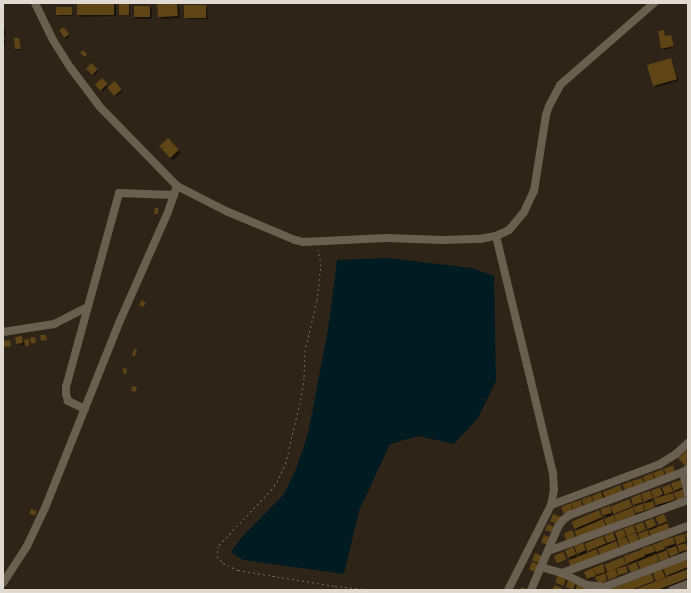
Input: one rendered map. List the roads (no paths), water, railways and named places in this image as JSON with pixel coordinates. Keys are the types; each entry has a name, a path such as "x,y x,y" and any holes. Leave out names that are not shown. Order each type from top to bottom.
{"street":[{"path":"35,3 53,40 70,67 100,107 175,190 295,240 311,242 386,238 461,240 496,236 505,233 514,225 531,197 538,172 546,115 560,85 654,3"},
{"path":"85,409 68,401 66,394 87,307 119,193 175,190"},
{"path":"3,583 36,528 119,323 154,247 175,190"},
{"path":"496,236 553,473 554,490 551,506 508,590"},
{"path":"3,332 54,324 87,307"},
{"path":"551,506 660,464 676,454 688,443"},
{"path":"531,590 558,527 563,520 570,515 686,470 688,493"},
{"path":"548,551 688,500"},
{"path":"562,573 688,526"},
{"path":"541,567 562,573 587,585 604,586 688,554"},
{"path":"675,589 688,584"}],"water":[{"path":"388,258 472,268 494,276 496,381 478,418 454,444 418,436 390,444 359,511 344,574 243,560 231,552 242,537 284,494 296,469 308,434 328,329 337,260"}]}
